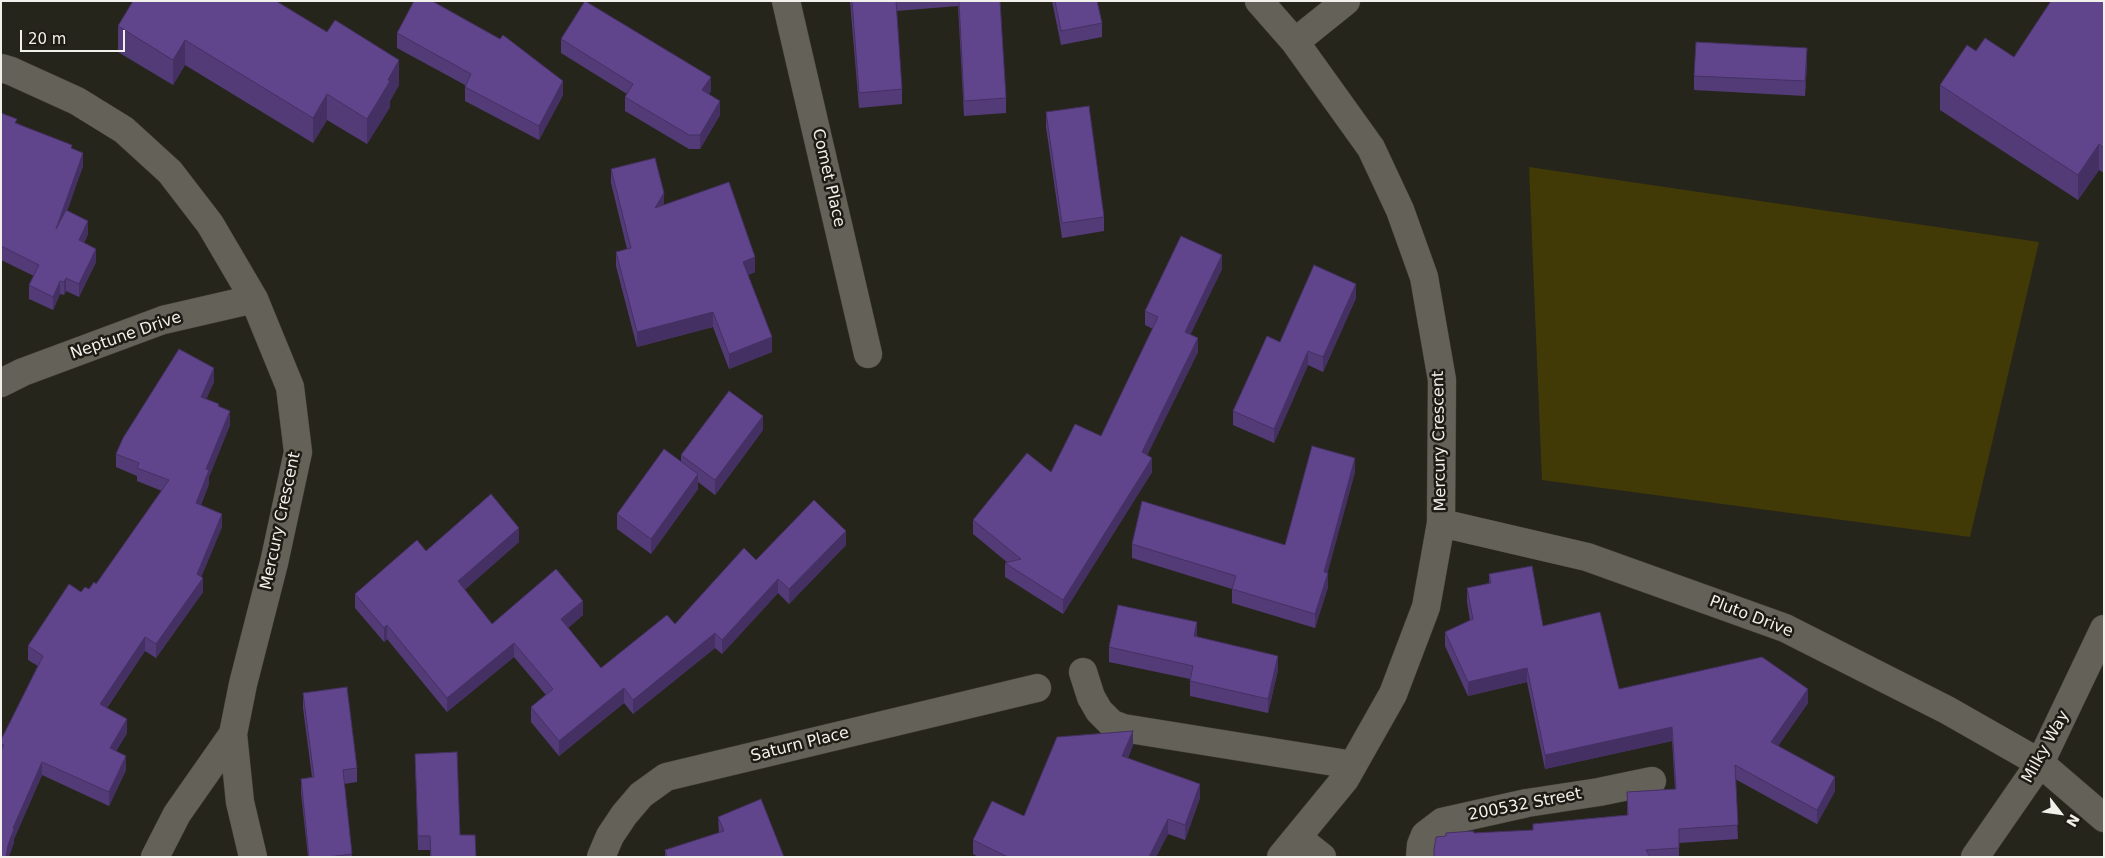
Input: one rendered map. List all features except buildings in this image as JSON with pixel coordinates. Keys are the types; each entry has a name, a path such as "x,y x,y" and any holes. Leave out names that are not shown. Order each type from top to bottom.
{"street":[{"name":"Comet Place","path":"786,1 868,354"},
{"name":"Mercury Crescent","path":"1259,1 1295,42 1371,148 1400,210 1424,277 1442,380 1441,523 1426,607 1393,694 1353,765 1345,778 1289,847"},
{"path":"1295,42 1346,1"},
{"name":"Mercury Crescent","path":"1,68 42,84 77,101 124,130 170,172 210,224 254,299 290,387 298,452 233,734 240,802 253,857"},
{"name":"Neptune Drive","path":"1,383 23,372 163,320 254,299"},
{"name":"Pluto Drive","path":"1441,523 1587,556 1785,628 1947,710 2040,763 2104,818"},
{"name":"Milky Way","path":"1974,857 2040,763 2104,629"},
{"path":"1084,672 1091,697 1099,711 1112,724 1123,728 1353,765"},
{"name":"Saturn Place","path":"602,857 610,836 624,815 641,795 666,777 1037,688"},
{"path":"155,857 177,814 233,734"},
{"name":"200532 Street","path":"1420,857 1421,845 1425,835 1442,822 1527,803 1599,792 1652,781"},
{"path":"1289,847 1322,857"}],"shaded area":[{"path":"1529,167 2039,242 1970,537 1542,480"}]}
